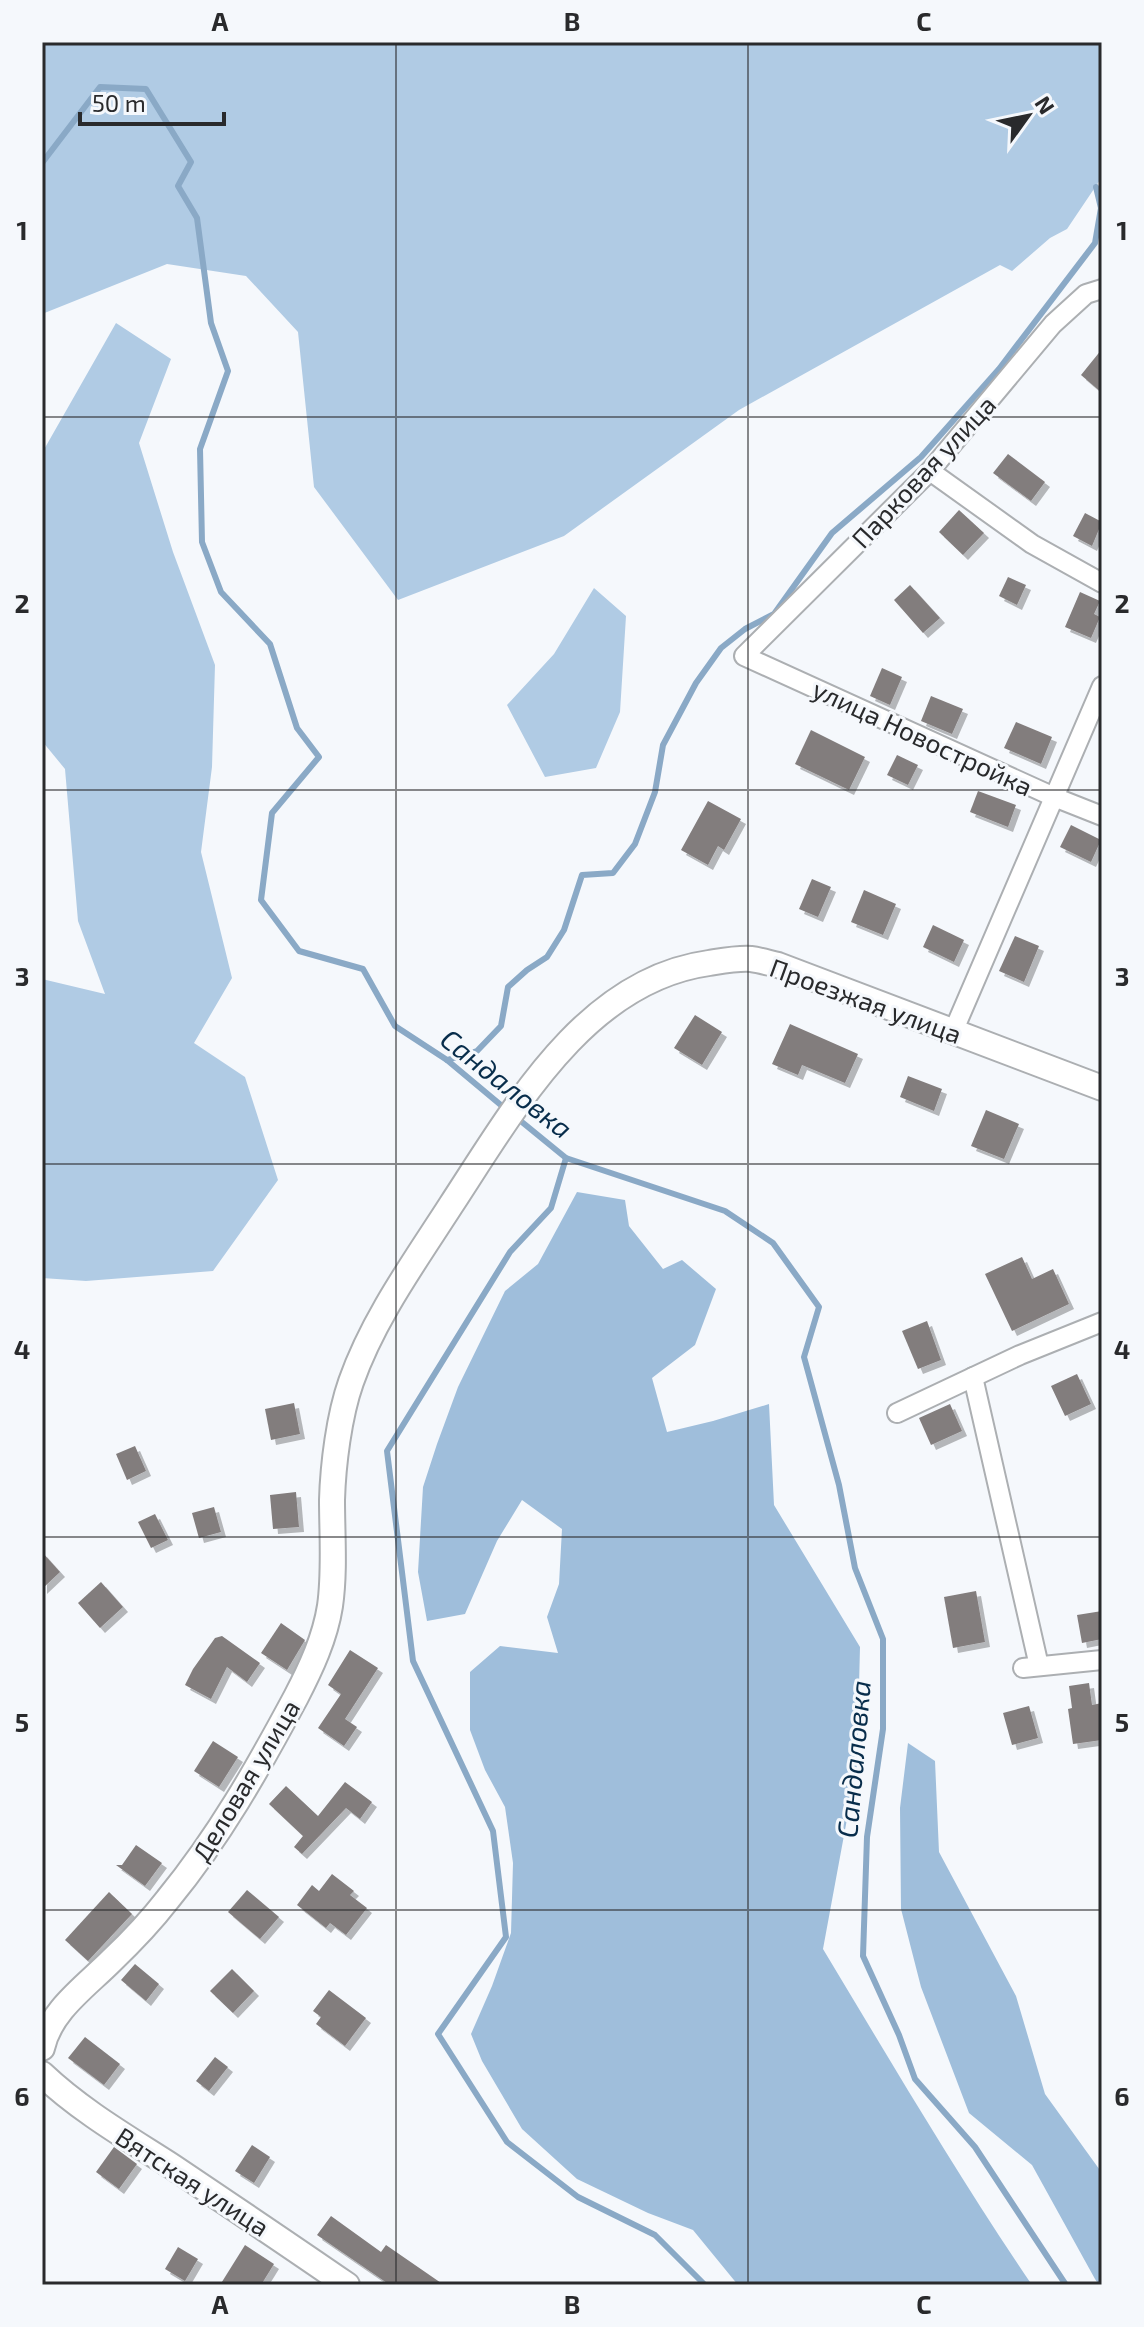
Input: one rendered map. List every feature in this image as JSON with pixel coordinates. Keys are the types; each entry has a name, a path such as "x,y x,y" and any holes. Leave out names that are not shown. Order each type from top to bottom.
{"street":[{"name":"Парковая улица","path":"744,656 930,471 1053,324 1086,294 1102,289"},
{"path":"930,471 1032,544 1102,583"},
{"name":"улица Новостройка","path":"744,656 1102,816"},
{"path":"953,1032 1102,686"},
{"name":"Проезжая улица","path":"486,1151 566,1043 627,992 655,977 687,966 749,959 778,965 1102,1088"},
{"name":"Деловая улица","path":"42,2048 57,2014 168,1900 223,1826 309,1672 324,1636 330,1606 334,1459 351,1383 370,1339 401,1283 486,1151"},
{"path":"897,1413 1020,1355 1102,1322"},
{"path":"973,1377 1031,1667 1102,1660"},
{"name":"Вятская улица","path":"43,2071 60,2092 347,2285"}],"shaded area":[{"path":"42,42 1102,42 1102,177 1067,229 1050,238 1012,271 1000,265 739,410 564,536 398,600 314,487 298,332 246,276 167,264 42,314"},
{"path":"116,323 171,359 139,443 173,552 215,665 212,767 201,852 232,978 194,1043 245,1077 278,1180 213,1271 86,1281 42,1278 42,979 105,994 78,921 65,769 42,741 42,453"},
{"path":"594,588 626,616 620,712 596,768 545,777 507,705 554,654"},
{"path":"577,1192 625,1200 629,1226 663,1269 682,1260 716,1289 695,1345 652,1378 667,1432 769,1404 774,1505 860,1647 857,1765 823,1949 951,2161 1032,2285 738,2285 693,2230 648,2213 577,2179 522,2129 482,2061 471,2034 511,1933 513,1863 505,1807 485,1770 470,1730 470,1672 500,1646 558,1653 547,1617 559,1584 562,1529 522,1500 497,1541 465,1614 427,1621 418,1572 423,1487 458,1387 505,1291 538,1264"},
{"path":"908,1743 935,1761 939,1852 1016,1996 1045,2094 1102,2173 1102,2285 1095,2279 1032,2165 969,2113 921,1987 901,1909 900,1808"}],"building":[{"path":"1102,349 1102,393 1081,375"},
{"path":"1008,454 1045,482 1031,501 993,473"},
{"path":"959,510 984,533 963,555 939,532"},
{"path":"1085,513 1102,522 1092,546 1073,536"},
{"path":"1008,577 1026,585 1017,605 999,596"},
{"path":"910,585 940,618 923,633 894,600"},
{"path":"1080,592 1100,601 1094,614 1100,617 1091,638 1065,627"},
{"path":"882,668 902,677 890,705 870,696"},
{"path":"931,696 963,709 952,734 921,721"},
{"path":"1016,722 1052,737 1041,764 1004,748"},
{"path":"811,730 865,757 849,790 795,764"},
{"path":"897,755 918,765 908,785 887,775"},
{"path":"978,791 1016,805 1008,827 970,812"},
{"path":"708,801 741,819 724,850 718,846 708,865 681,850"},
{"path":"1071,825 1101,840 1091,862 1060,847"},
{"path":"812,879 831,887 818,917 799,909"},
{"path":"864,890 896,904 883,935 851,922"},
{"path":"933,925 964,940 954,962 923,947"},
{"path":"1015,936 1039,946 1024,982 999,971"},
{"path":"695,1015 722,1032 702,1065 674,1048"},
{"path":"790,1024 858,1054 845,1083 802,1065 798,1075 772,1064"},
{"path":"908,1076 942,1089 934,1111 900,1097"},
{"path":"986,1110 1019,1124 1004,1159 971,1146"},
{"path":"1022,1257 1032,1279 1053,1269 1069,1304 1012,1331 985,1274"},
{"path":"927,1321 941,1360 918,1369 902,1331"},
{"path":"1077,1374 1091,1404 1065,1416 1051,1386"},
{"path":"294,1403 300,1434 271,1440 265,1409"},
{"path":"950,1404 962,1431 931,1445 919,1418"},
{"path":"135,1446 146,1471 127,1480 116,1454"},
{"path":"296,1492 299,1527 273,1529 270,1495"},
{"path":"214,1507 221,1532 199,1538 192,1513"},
{"path":"155,1514 168,1540 151,1548 138,1522"},
{"path":"42,1552 60,1572 42,1589"},
{"path":"101,1582 123,1607 100,1628 78,1603"},
{"path":"976,1591 985,1642 953,1648 944,1597"},
{"path":"1102,1611 1102,1639 1082,1643 1077,1615"},
{"path":"281,1623 305,1640 287,1670 261,1653"},
{"path":"222,1636 260,1663 247,1682 227,1667 211,1699 185,1685 215,1638"},
{"path":"350,1650 378,1668 345,1719 357,1727 344,1746 318,1728 341,1694 328,1685"},
{"path":"1089,1683 1092,1705 1102,1703 1102,1740 1073,1744 1068,1709 1072,1708 1069,1686"},
{"path":"1029,1706 1038,1738 1012,1745 1003,1713"},
{"path":"213,1741 238,1757 219,1787 194,1771"},
{"path":"345,1782 372,1802 360,1819 346,1808 302,1854 294,1847 303,1836 269,1804 286,1786 318,1816"},
{"path":"136,1845 162,1863 145,1886 116,1865 122,1865"},
{"path":"332,1874 354,1891 350,1895 367,1908 346,1935 330,1923 326,1928 297,1905 312,1885 319,1891"},
{"path":"247,1890 279,1917 260,1939 228,1912"},
{"path":"109,1892 132,1914 88,1961 65,1940"},
{"path":"135,1964 159,1984 146,2001 121,1980"},
{"path":"232,1969 254,1991 233,2013 210,1991"},
{"path":"329,1990 366,2018 345,2046 316,2024 321,2017 313,2011"},
{"path":"85,2037 120,2064 104,2085 68,2058"},
{"path":"215,2057 228,2067 209,2091 196,2081"},
{"path":"252,2145 270,2157 254,2183 235,2171"},
{"path":"114,2147 137,2164 119,2189 96,2172"},
{"path":"331,2216 381,2252 386,2245 444,2285 390,2285 317,2235"},
{"path":"245,2245 274,2264 261,2285 220,2285"},
{"path":"178,2247 198,2259 185,2281 165,2269"}],"waterway":[{"name":"Сандаловка","path":"42,163 100,87 146,89 191,162 178,186 197,218 211,323 228,371 200,449 202,542 221,592 270,644 297,728 319,757 272,813 261,900 299,951 363,969 395,1026 447,1060 508,1111"},
{"path":"447,1060 477,1051 501,1026 508,987 547,957 564,930 582,875 613,873 635,844 655,792 663,745 696,683 721,648 745,629 774,614 832,533 921,457 999,369 1095,243 1101,208 1096,187"},
{"name":"Сандаловка","path":"517,1118 566,1158 725,1211 773,1243 819,1307 804,1357 839,1485 855,1568 883,1639 883,1729 867,1837 863,1956 915,2079 975,2147 1066,2285"},
{"path":"566,1158 551,1208 510,1252 387,1451 413,1661 493,1831 506,1937 438,2034 507,2142 578,2197 655,2235 705,2285"}]}
